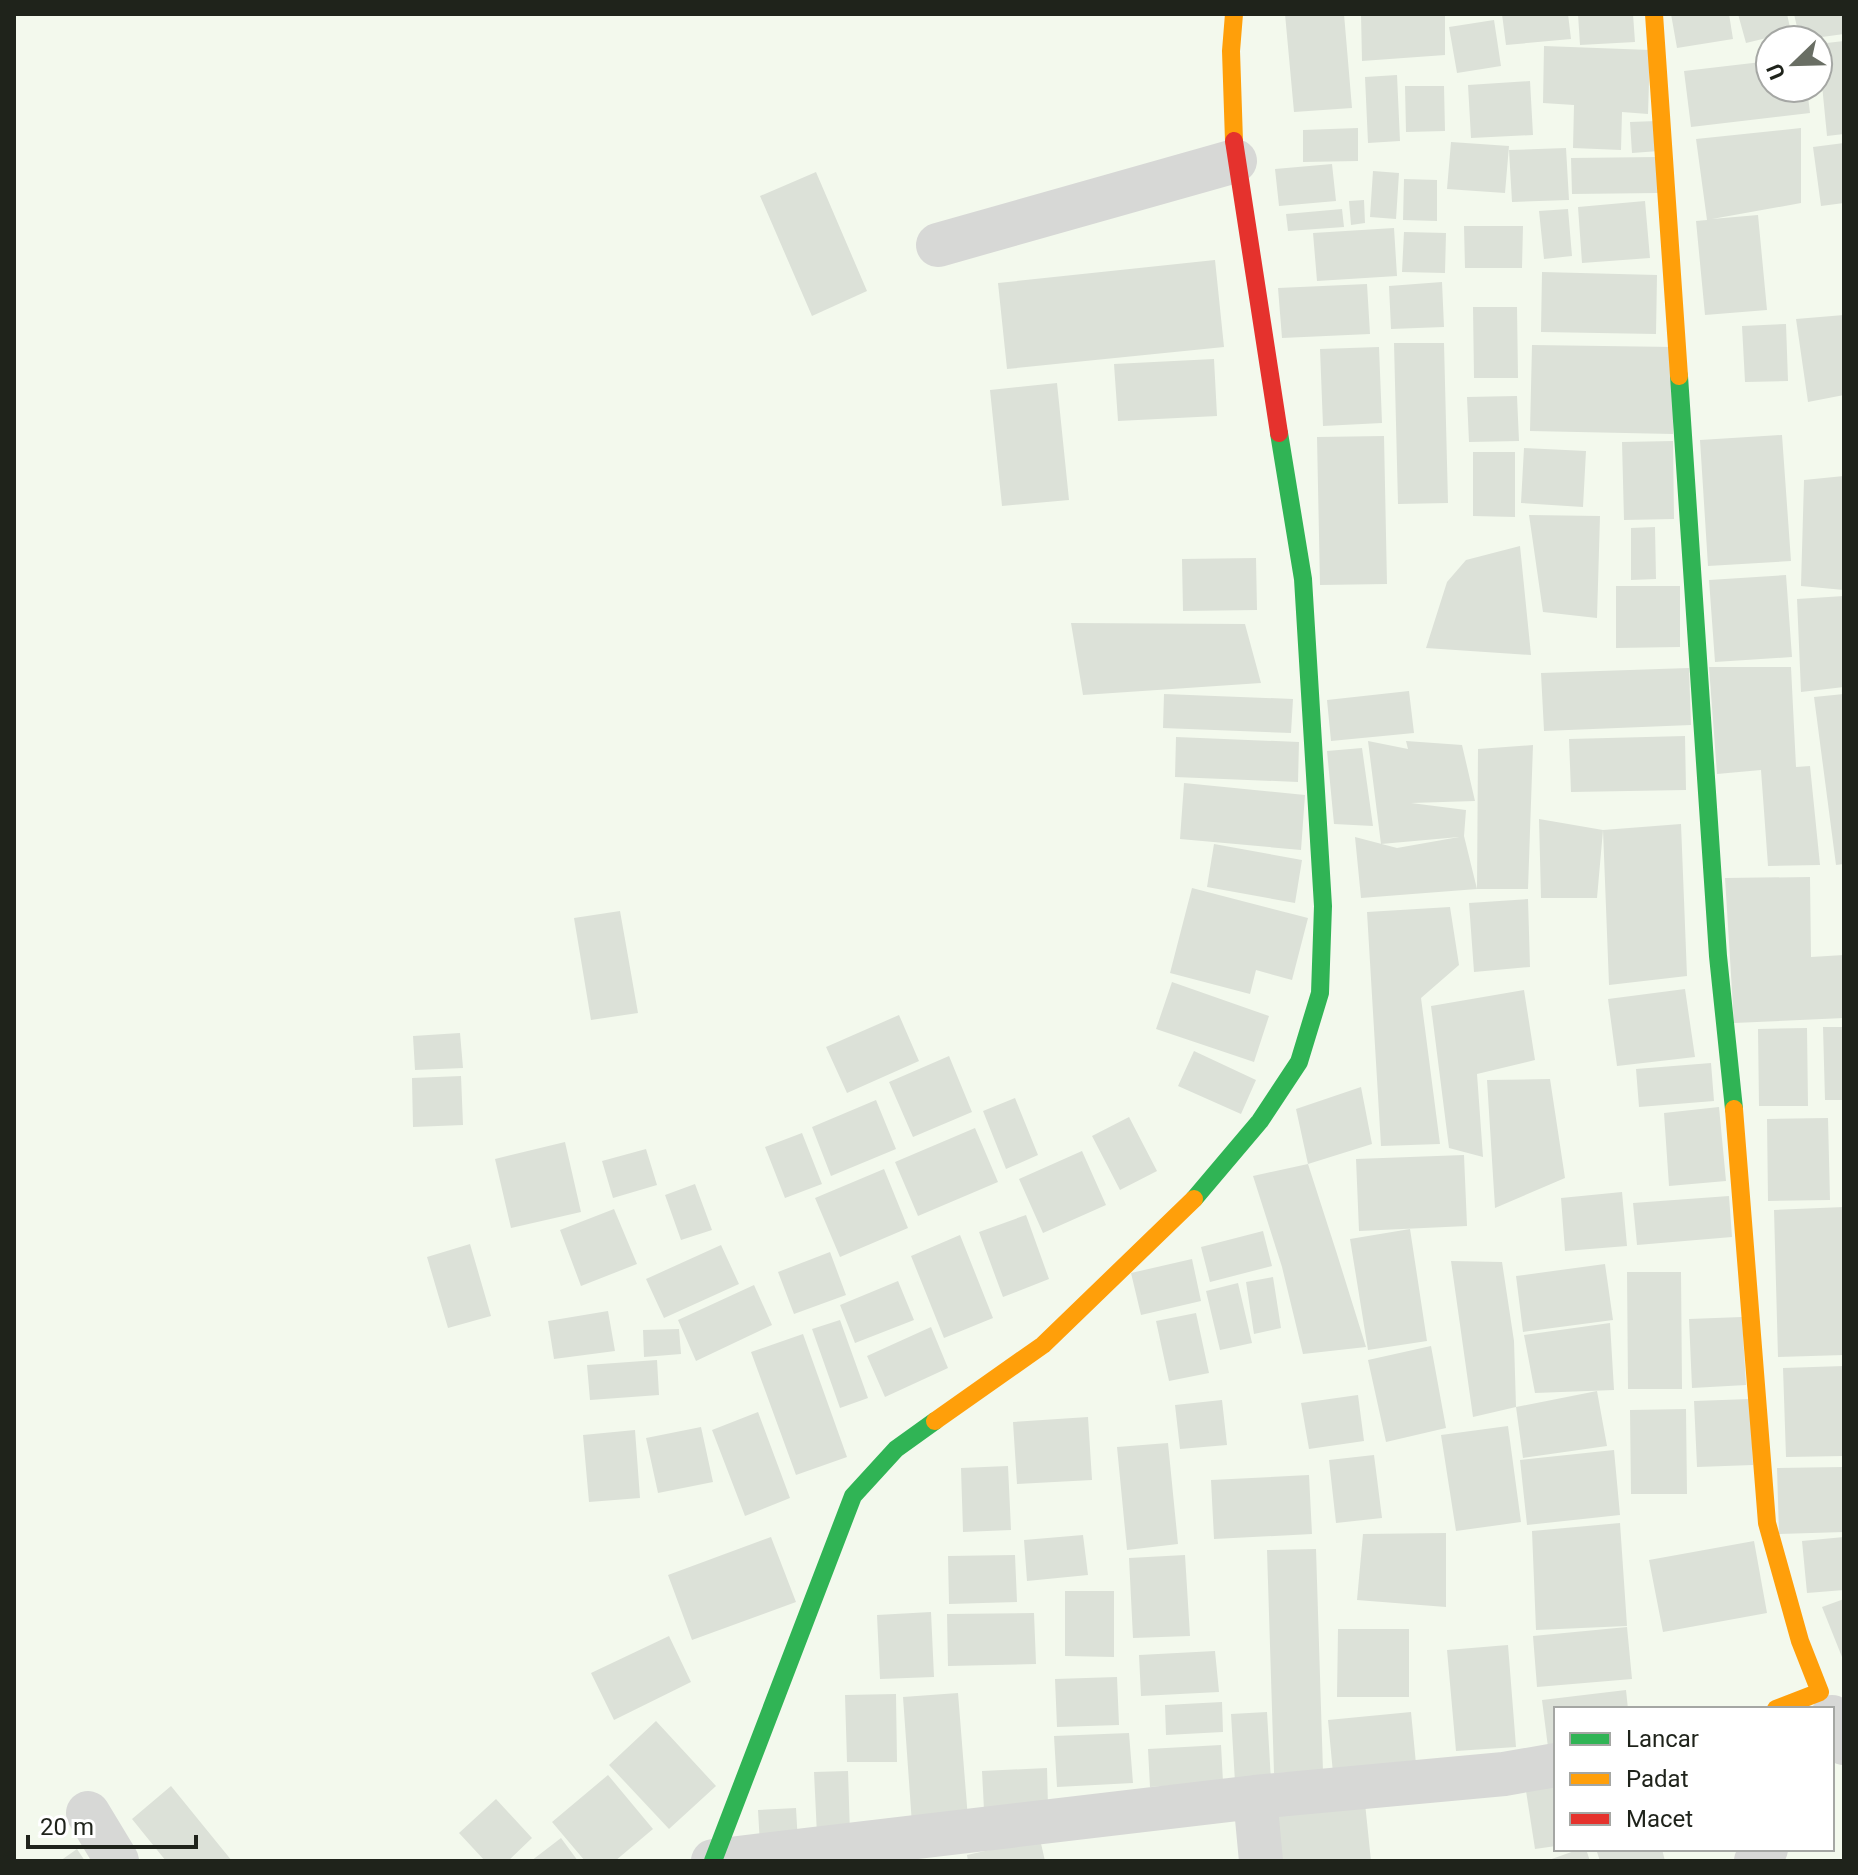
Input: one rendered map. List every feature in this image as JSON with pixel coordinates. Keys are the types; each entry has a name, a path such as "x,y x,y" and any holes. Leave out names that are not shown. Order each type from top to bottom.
{"street":[{"path":"1234,14 1231,51 1235,161 1303,579 1323,906 1320,993 1299,1062 1260,1121 1186,1209 1043,1345 896,1449 853,1496 713,1861 1255,1797 1504,1774 1554,1765"},
{"path":"1654,14 1718,956 1746,1228 1767,1523 1800,1641 1827,1706"},
{"path":"938,245 1235,161"},
{"path":"1834,1721 1844,1743"},
{"path":"1255,1797 1261,1861"},
{"path":"88,1813 117,1861"}],"building":[{"path":"1285,14 1344,14 1352,108 1294,112"},
{"path":"1361,14 1445,14 1445,55 1362,61"},
{"path":"1502,14 1568,14 1571,39 1506,45"},
{"path":"1578,14 1633,14 1635,42 1580,45"},
{"path":"1671,14 1729,14 1733,39 1677,48"},
{"path":"1738,14 1787,14 1789,24 1754,24 1754,41 1746,43"},
{"path":"1794,14 1844,14 1844,34 1834,35 1834,24 1796,24"},
{"path":"1494,20 1501,66 1457,73 1449,27"},
{"path":"1844,41 1844,134 1827,136 1824,104 1834,104 1834,42"},
{"path":"1544,46 1650,50 1648,114 1622,112 1621,150 1573,148 1574,105 1543,103"},
{"path":"1754,63 1754,104 1809,104 1810,113 1691,127 1684,71"},
{"path":"1397,75 1400,141 1368,143 1365,77"},
{"path":"1530,81 1533,135 1471,138 1468,85"},
{"path":"1405,86 1444,86 1445,131 1406,132"},
{"path":"1657,121 1659,151 1632,153 1630,122"},
{"path":"1358,128 1358,161 1303,162 1303,130"},
{"path":"1801,128 1801,203 1712,219 1758,215 1767,310 1705,315 1696,221 1707,220 1696,139"},
{"path":"1451,142 1509,146 1505,193 1447,189"},
{"path":"1844,143 1844,203 1821,206 1813,147"},
{"path":"1566,148 1569,200 1512,202 1509,150"},
{"path":"1658,157 1658,193 1572,194 1571,158"},
{"path":"1332,164 1336,201 1279,206 1275,169"},
{"path":"1373,171 1399,173 1396,219 1370,217"},
{"path":"816,172 867,291 812,316 760,196"},
{"path":"1404,179 1437,180 1437,221 1403,220"},
{"path":"1364,200 1365,223 1351,225 1349,201"},
{"path":"1645,201 1650,258 1582,263 1578,207"},
{"path":"1342,209 1344,227 1288,231 1286,214"},
{"path":"1568,209 1572,256 1544,259 1539,211"},
{"path":"1464,226 1523,226 1522,268 1465,268"},
{"path":"1394,228 1397,276 1317,281 1313,233"},
{"path":"1404,232 1446,233 1445,273 1402,272"},
{"path":"1215,260 1224,347 1007,369 998,283"},
{"path":"1542,272 1657,275 1656,334 1541,332"},
{"path":"1442,282 1444,327 1391,329 1389,286"},
{"path":"1367,284 1370,334 1282,338 1278,288"},
{"path":"1473,307 1517,307 1518,378 1474,378"},
{"path":"1844,315 1844,395 1808,402 1796,319"},
{"path":"1786,324 1788,381 1745,382 1742,326"},
{"path":"1394,343 1444,343 1448,503 1398,504"},
{"path":"1532,345 1675,347 1673,434 1530,431"},
{"path":"1379,347 1382,423 1323,426 1320,349"},
{"path":"1214,359 1217,416 1118,421 1114,364"},
{"path":"1057,383 1069,500 1002,506 990,390"},
{"path":"1517,396 1519,441 1469,442 1467,397"},
{"path":"1782,435 1791,561 1708,566 1700,440"},
{"path":"1384,436 1387,584 1320,585 1317,437"},
{"path":"1673,441 1674,519 1624,520 1622,442"},
{"path":"1524,448 1586,451 1583,507 1521,503"},
{"path":"1473,452 1515,452 1515,517 1473,516"},
{"path":"1844,476 1844,590 1801,586 1804,480"},
{"path":"1529,515 1600,516 1597,618 1543,612"},
{"path":"1655,527 1656,579 1631,580 1631,528"},
{"path":"1520,546 1531,655 1426,648 1447,582 1466,560"},
{"path":"1256,558 1257,610 1183,611 1182,559"},
{"path":"1786,575 1792,657 1715,662 1709,580"},
{"path":"1616,586 1680,586 1680,647 1616,648"},
{"path":"1844,596 1844,687 1801,692 1797,599"},
{"path":"1071,623 1245,624 1261,683 1083,695"},
{"path":"1709,667 1791,667 1796,767 1810,766 1820,865 1768,866 1761,770 1717,774"},
{"path":"1689,668 1691,725 1544,731 1541,673"},
{"path":"1409,691 1414,733 1331,741 1327,700"},
{"path":"1164,694 1293,699 1291,733 1163,728"},
{"path":"1844,694 1844,864 1836,865 1814,697"},
{"path":"1685,736 1686,790 1571,792 1569,739"},
{"path":"1176,737 1299,742 1298,782 1175,777"},
{"path":"1368,741 1408,749 1406,741 1462,745 1475,801 1411,803 1466,810 1464,836 1477,889 1361,898 1355,837 1381,844","holes":["1459,837 1397,848 1382,844"]},
{"path":"1533,745 1528,889 1477,889 1478,749"},
{"path":"1362,748 1373,826 1334,824 1327,751"},
{"path":"1184,783 1305,795 1301,850 1180,839"},
{"path":"1539,819 1603,830 1597,898 1541,898"},
{"path":"1681,824 1687,976 1609,985 1603,830"},
{"path":"1214,844 1302,860 1295,903 1207,887"},
{"path":"1810,877 1811,957 1844,955 1844,1018 1734,1023 1725,878"},
{"path":"1192,888 1308,918 1292,980 1256,970 1250,994 1170,973"},
{"path":"1528,899 1530,967 1474,972 1469,903"},
{"path":"1450,907 1459,965 1421,998 1440,1144 1381,1146 1367,912"},
{"path":"620,911 638,1013 591,1020 574,918"},
{"path":"1172,982 1269,1016 1254,1062 1156,1029"},
{"path":"1685,989 1695,1057 1617,1066 1608,999"},
{"path":"1524,990 1535,1060 1477,1074 1483,1157 1449,1148 1431,1006"},
{"path":"899,1015 919,1061 847,1093 826,1047"},
{"path":"1823,1027 1844,1027 1844,1100 1825,1100"},
{"path":"1807,1028 1808,1106 1759,1106 1758,1029"},
{"path":"460,1033 463,1068 415,1070 413,1036"},
{"path":"1194,1051 1256,1080 1241,1114 1178,1086"},
{"path":"949,1056 972,1112 913,1137 889,1082"},
{"path":"1711,1063 1714,1101 1639,1107 1636,1069"},
{"path":"461,1076 463,1125 413,1127 412,1078"},
{"path":"1550,1079 1565,1178 1495,1208 1487,1080"},
{"path":"1361,1087 1372,1144 1308,1164 1296,1109"},
{"path":"1015,1098 1038,1155 1006,1169 983,1111"},
{"path":"876,1100 896,1149 831,1176 812,1127"},
{"path":"1719,1107 1726,1181 1669,1186 1664,1113"},
{"path":"1129,1117 1157,1171 1120,1190 1092,1136"},
{"path":"1828,1118 1830,1200 1768,1201 1767,1119"},
{"path":"975,1128 998,1182 918,1216 895,1162"},
{"path":"802,1133 822,1184 785,1198 765,1147"},
{"path":"565,1142 581,1212 511,1228 495,1159"},
{"path":"646,1149 657,1185 613,1198 602,1161"},
{"path":"1082,1151 1106,1205 1043,1233 1019,1179"},
{"path":"1464,1155 1467,1226 1359,1231 1356,1159"},
{"path":"1308,1164 1366,1347 1303,1354 1282,1267 1253,1176"},
{"path":"884,1169 908,1228 840,1257 815,1198"},
{"path":"695,1184 712,1230 681,1240 665,1195"},
{"path":"1622,1192 1627,1246 1565,1251 1561,1198"},
{"path":"1729,1196 1732,1237 1637,1245 1633,1203"},
{"path":"1844,1207 1844,1355 1778,1357 1774,1210"},
{"path":"614,1209 637,1264 581,1286 560,1230"},
{"path":"1026,1215 1049,1279 1003,1297 979,1232"},
{"path":"1410,1229 1427,1341 1368,1350 1350,1239"},
{"path":"1263,1231 1272,1266 1210,1282 1201,1247"},
{"path":"960,1235 993,1318 944,1338 911,1256"},
{"path":"470,1244 491,1316 448,1328 427,1257"},
{"path":"721,1245 739,1284 664,1318 646,1279"},
{"path":"830,1252 846,1295 794,1314 778,1272"},
{"path":"1192,1259 1201,1301 1141,1315 1131,1273"},
{"path":"1451,1261 1502,1262 1514,1341 1516,1407 1473,1417"},
{"path":"1605,1264 1613,1320 1523,1332 1516,1276"},
{"path":"1627,1272 1681,1272 1682,1389 1628,1389"},
{"path":"1273,1277 1281,1328 1254,1334 1246,1282"},
{"path":"898,1281 914,1320 855,1343 840,1305"},
{"path":"1238,1283 1252,1343 1220,1350 1206,1291"},
{"path":"754,1285 772,1325 696,1361 678,1320"},
{"path":"608,1311 615,1351 554,1359 548,1321"},
{"path":"1196,1313 1209,1373 1169,1381 1156,1321"},
{"path":"1742,1317 1746,1385 1692,1388 1689,1319"},
{"path":"840,1320 868,1398 840,1408 812,1329"},
{"path":"1610,1323 1614,1390 1535,1393 1524,1335"},
{"path":"931,1327 948,1368 885,1397 867,1356"},
{"path":"679,1329 681,1354 644,1357 643,1330"},
{"path":"803,1334 847,1457 796,1475 751,1352"},
{"path":"1431,1346 1446,1428 1386,1442 1368,1360"},
{"path":"657,1360 659,1395 590,1400 587,1365"},
{"path":"1844,1366 1844,1456 1786,1457 1783,1368"},
{"path":"1597,1391 1607,1446 1523,1458 1516,1407"},
{"path":"1358,1395 1364,1441 1309,1449 1301,1403"},
{"path":"1750,1399 1753,1465 1697,1467 1694,1401"},
{"path":"1222,1400 1227,1445 1180,1449 1175,1405"},
{"path":"1686,1409 1687,1494 1631,1494 1630,1410"},
{"path":"758,1412 790,1498 745,1516 712,1430"},
{"path":"1088,1417 1092,1480 1017,1484 1013,1422"},
{"path":"1508,1426 1521,1522 1456,1531 1441,1435"},
{"path":"701,1427 713,1482 658,1493 646,1438"},
{"path":"635,1430 640,1498 589,1502 583,1435"},
{"path":"1168,1443 1178,1544 1127,1550 1117,1447"},
{"path":"1614,1450 1620,1515 1527,1525 1520,1460"},
{"path":"1374,1455 1382,1518 1336,1523 1329,1460"},
{"path":"1008,1466 1011,1530 963,1532 961,1468"},
{"path":"1843,1467 1844,1532 1779,1534 1777,1468"},
{"path":"1309,1475 1312,1534 1214,1539 1211,1480"},
{"path":"1620,1523 1627,1626 1536,1630 1532,1531"},
{"path":"1446,1533 1446,1607 1357,1600 1363,1534"},
{"path":"1083,1535 1088,1575 1027,1581 1024,1540"},
{"path":"771,1537 796,1602 692,1640 668,1575"},
{"path":"1844,1537 1844,1590 1807,1593 1802,1541"},
{"path":"1754,1541 1767,1613 1663,1632 1649,1560"},
{"path":"1316,1549 1323,1772 1274,1773 1267,1550"},
{"path":"1015,1555 1017,1602 949,1604 948,1556"},
{"path":"1185,1555 1190,1636 1133,1638 1129,1558"},
{"path":"1065,1591 1114,1591 1114,1657 1065,1656"},
{"path":"1844,1599 1844,1662 1822,1607"},
{"path":"931,1612 934,1677 880,1679 877,1615"},
{"path":"1034,1613 1036,1664 948,1666 947,1614"},
{"path":"1627,1627 1632,1679 1537,1687 1533,1636"},
{"path":"1338,1629 1409,1629 1409,1697 1337,1697"},
{"path":"669,1636 691,1682 614,1720 591,1673"},
{"path":"1508,1645 1516,1747 1456,1751 1447,1650"},
{"path":"1215,1651 1219,1692 1141,1696 1139,1655"},
{"path":"1117,1677 1119,1725 1057,1727 1055,1679"},
{"path":"1626,1690 1628,1707 1554,1707 1554,1754 1549,1755 1542,1700"},
{"path":"958,1693 968,1819 912,1824 903,1697"},
{"path":"896,1694 897,1762 847,1762 845,1695"},
{"path":"1222,1702 1223,1732 1166,1735 1165,1705"},
{"path":"1267,1712 1271,1781 1235,1782 1231,1714"},
{"path":"1411,1712 1416,1764 1333,1773 1328,1720"},
{"path":"656,1721 716,1786 669,1829 609,1765"},
{"path":"1129,1733 1133,1783 1057,1787 1054,1736"},
{"path":"1221,1745 1223,1782 1150,1787 1148,1749"},
{"path":"1047,1768 1048,1808 984,1810 982,1771"},
{"path":"848,1771 850,1834 817,1835 814,1772"},
{"path":"1554,1773 1554,1846 1535,1849 1524,1778"},
{"path":"608,1775 653,1829 615,1861 585,1861 552,1822"},
{"path":"171,1786 232,1861 166,1861 132,1819"},
{"path":"496,1799 532,1838 508,1861 485,1861 459,1833"},
{"path":"1365,1803 1371,1861 1269,1861 1264,1812"},
{"path":"796,1808 798,1844 760,1845 758,1810"},
{"path":"561,1838 578,1861 531,1861"},
{"path":"1040,1839 1045,1861 968,1861 967,1855"},
{"path":"77,1849 85,1861 60,1861"},
{"path":"1574,1851 1587,1851 1590,1861 1546,1861"},
{"path":"1662,1851 1665,1861 1600,1861 1597,1852"}],"traffic: fast":[{"path":"1679,376 1718,956 1734,1109"},
{"path":"1194,1199 1260,1121 1299,1062 1320,993 1323,906 1303,579 1279,433"},
{"path":"713,1861 853,1496 896,1449 935,1421"}],"traffic: slow":[{"path":"1234,14 1231,51 1234,141"},
{"path":"1654,14 1679,376"},
{"path":"1734,1109 1767,1523 1800,1641 1820,1692 1781,1707"},
{"path":"935,1421 1043,1345 1194,1199"}],"traffic: jam":[{"path":"1234,141 1279,433"}]}
